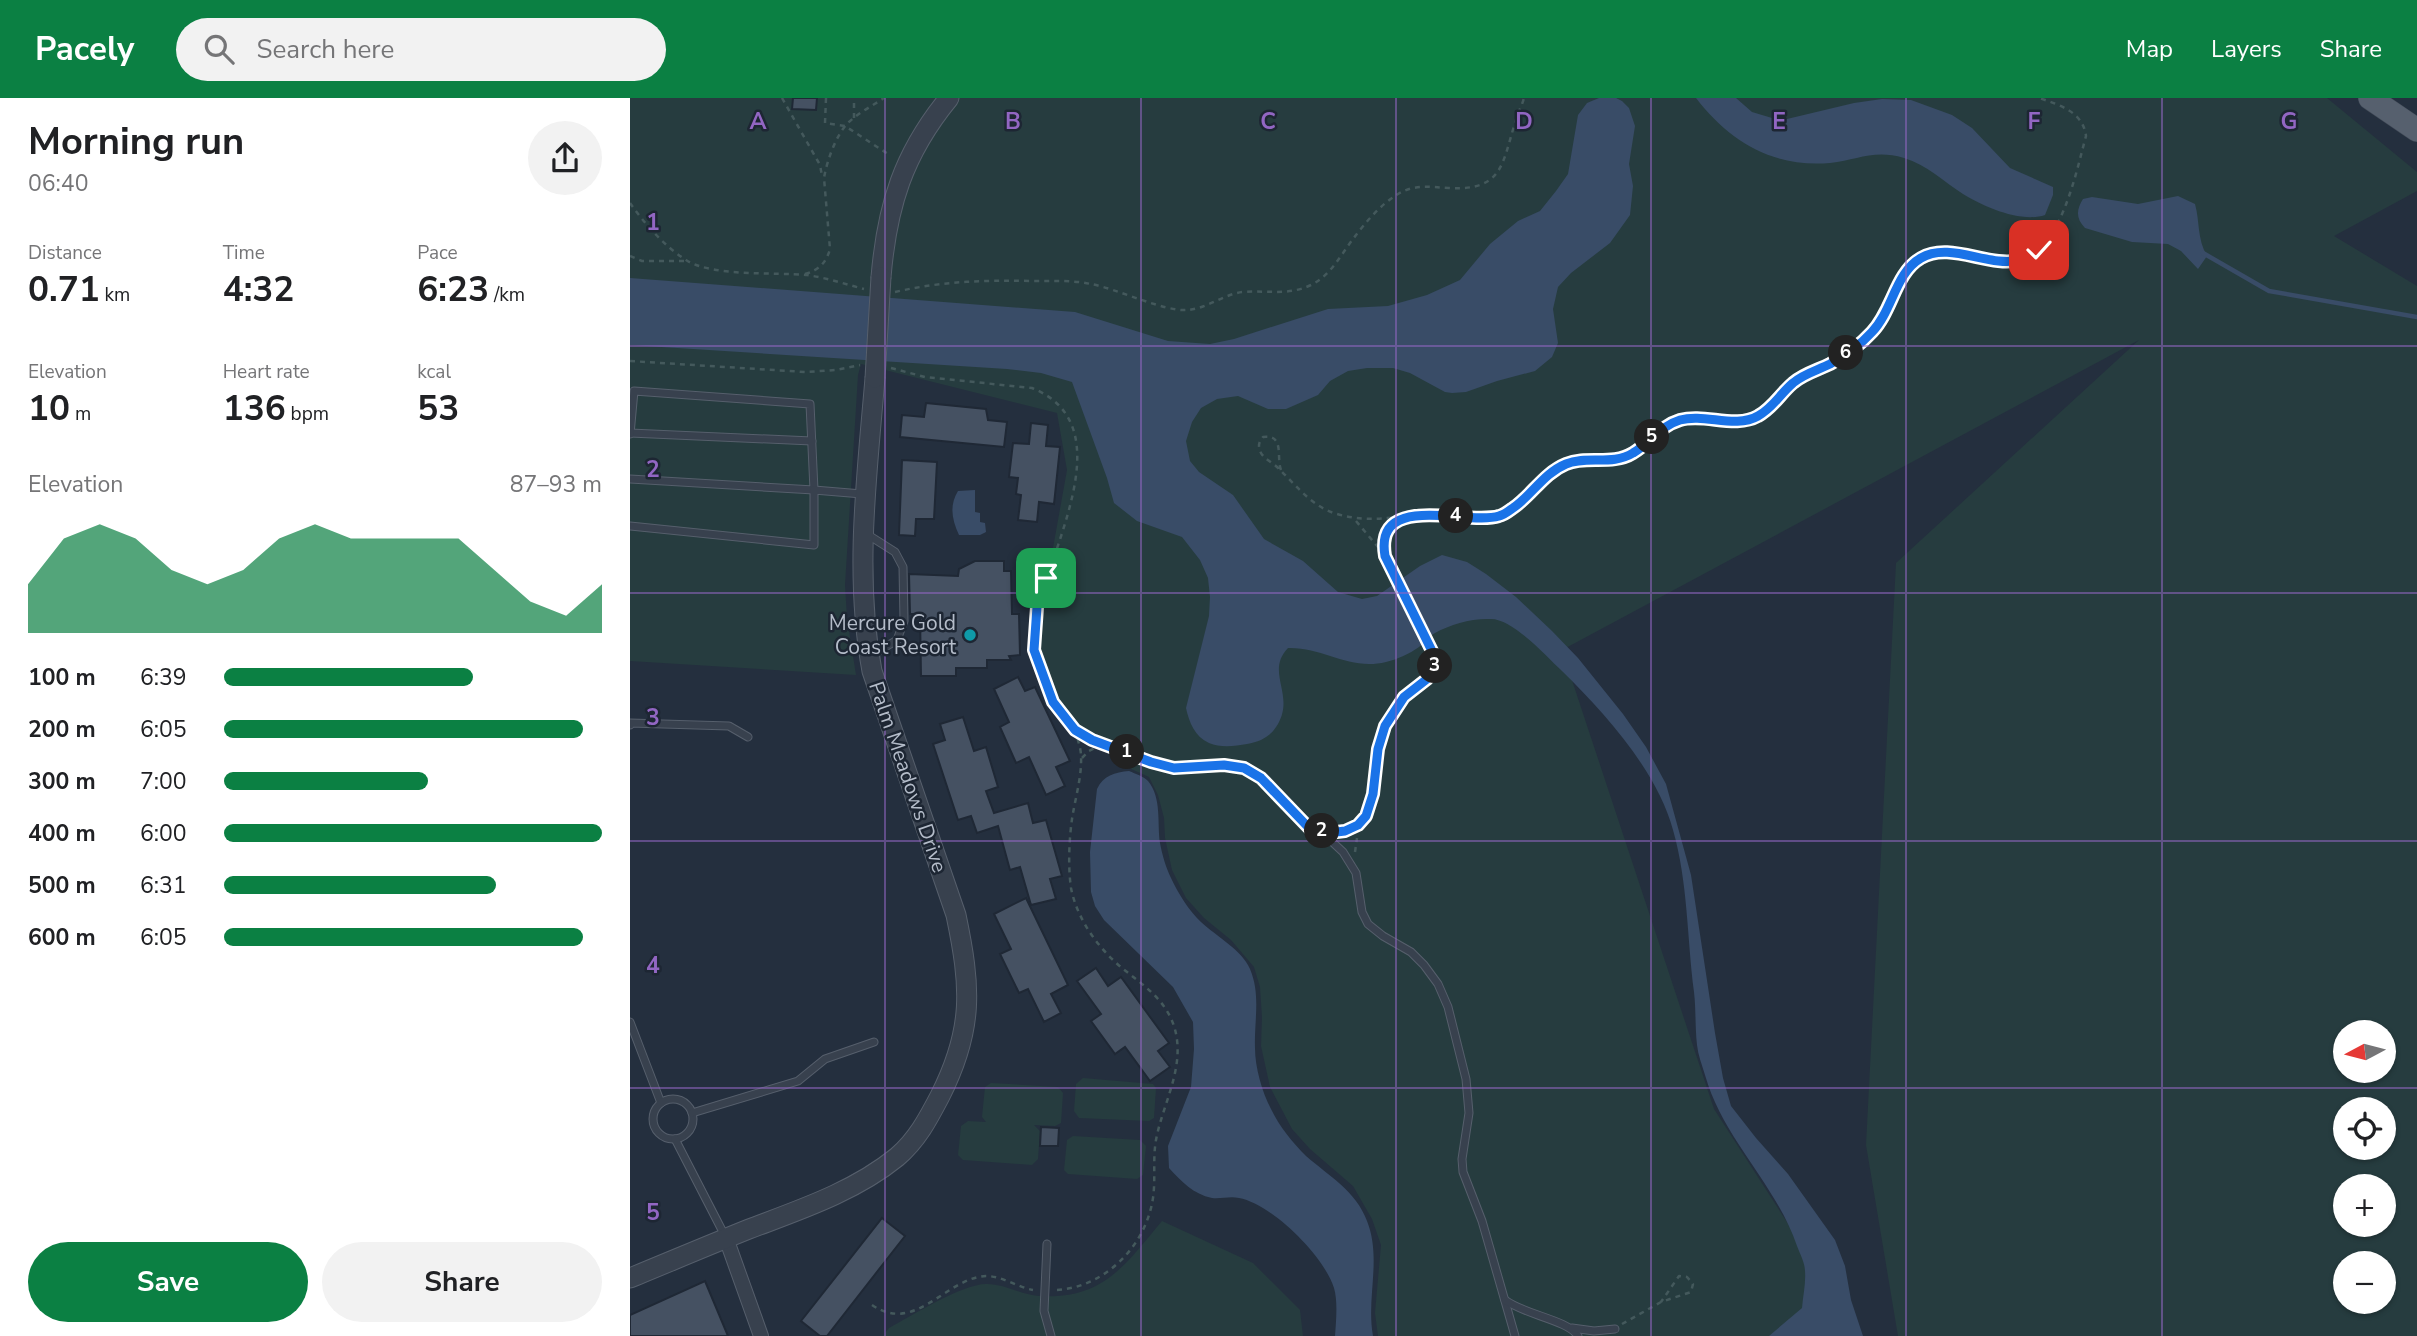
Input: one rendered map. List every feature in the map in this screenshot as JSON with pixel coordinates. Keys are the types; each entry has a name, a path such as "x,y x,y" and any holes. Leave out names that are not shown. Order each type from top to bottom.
{"main road":[{"path":"2370,98 2417,130"}],"street":[{"name":"Palm Meadows Drive","path":"630,1278 823,1200 867,1178 897,1157 916,1138 930,1115 952,1072 964,1035 968,991 965,956 956,915 872,671 865,635 862,582 866,495 888,219 908,163 933,118 949,98"},
{"path":"726,1238 761,1336"}],"lane":[{"path":"630,526 814,545 814,490 812,442 810,404 634,391 630,433 812,442"},
{"path":"630,479 866,495"},
{"path":"864,533 895,552 903,566 904,621 897,640 869,656"},
{"path":"1310,829 1328,833 1345,831 1358,825 1366,816 1373,794 1378,749 1385,726 1404,697 1434,670 1432,651"},
{"path":"630,725 729,726 748,737"},
{"path":"1109,745 1174,768 1224,765 1244,768 1261,778 1310,829 1328,838 1343,852 1356,873 1362,912 1368,924 1411,952 1438,984 1448,1007 1466,1079 1469,1113 1462,1159 1463,1172 1482,1221 1515,1334"},
{"path":"630,1022 634,1045 661,1104"},
{"path":"692,1113 798,1082 825,1059 874,1042"},
{"path":"667,1100 684,1103 692,1113 692,1128 688,1133 674,1139 664,1137 655,1127 653,1116 661,1104 667,1100"},
{"path":"674,1139 726,1238"},
{"path":"1047,1244 1043,1291 1046,1322 1051,1336"},
{"path":"1505,1300 1529,1314 1573,1328 1594,1331 1615,1329"},
{"path":"1515,1334 1514,1324 1518,1318 1529,1314"},
{"path":"1573,1328 1578,1336"}],"path":[{"path":"782,98 820,165 830,234 827,260 820,267 802,275"},
{"path":"826,98 825,123 845,127 888,154"},
{"path":"854,98 854,118"},
{"path":"824,186 826,166 845,127 884,98"},
{"path":"630,256 642,261 687,261 714,269 802,275 882,286 975,279 1064,281 1090,284 1168,308 1186,310 1243,292 1298,291 1328,274 1364,225 1391,198 1409,188 1427,185 1464,188 1479,186 1492,179 1504,164 1524,98"},
{"path":"1281,470 1277,440 1270,436 1263,437 1259,442 1259,449 1263,456 1309,499 1330,512 1355,519 1380,521 1427,515 1482,518 1500,516 1524,500 1553,471 1568,463 1622,458 1634,453 1664,428 1680,420 1697,418 1737,422 1756,418 1773,406 1793,383 1833,362 1872,332 1886,313 1908,268 1923,257 1941,253 1999,261 2020,260 2039,250 2056,230 2086,136 2084,126 2076,114 2039,98"},
{"path":"630,203 644,222 687,261"},
{"path":"630,361 805,372 836,370 855,364 925,377 1032,388 1048,394 1072,422 1077,442 1070,506 1037,607 1034,650 1053,702 1075,730 1092,740 1109,745"},
{"path":"1385,556 1383,546 1387,532 1395,522 1404,517"},
{"path":"1355,519 1385,556 1432,651"},
{"path":"872,1305 895,1315 918,1310 969,1281 986,1276 1030,1290 1043,1291 1066,1290 1091,1283 1131,1251 1145,1227 1153,1202 1157,1136 1173,1085 1177,1055 1174,1027 1164,1005 1145,984 1120,967 1096,941 1079,915 1071,888 1070,857 1072,821 1081,761 1075,730"},
{"path":"1081,761 1097,746 1109,745"},
{"path":"1356,873 1357,838 1366,816"},
{"path":"1615,1329 1661,1302 1691,1292 1693,1284 1687,1277 1679,1276 1661,1302"}],"green space":[{"path":"630,98 2327,98 2417,172 2417,191 2334,236 2417,286 2417,1336 1898,1336 1866,1145 1896,563 2139,340 1562,650 1714,1109 1832,1292 1845,1336 1378,1336 1375,1313 1381,1245 1372,1219 1353,1186 1310,1149 1292,1129 1270,1087 1261,1046 1260,987 1254,967 1231,940 1204,918 1186,898 1172,870 1164,818 1158,795 1149,777 1118,763 1109,745 1077,726 1057,699 1043,665 1037,637 1067,470 1057,413 861,364 858,375 845,585 856,675 630,661"},
{"path":"1083,1078 1153,1084 1156,1088 1154,1118 1149,1121 1079,1118 1074,1111 1076,1084"},
{"path":"991,1083 1058,1087 1063,1093 1061,1123 1055,1126 1034,1125 1040,1131 1038,1159 1032,1165 963,1160 958,1155 961,1126 968,1121 986,1122 982,1117 985,1087"},
{"path":"1073,1136 1140,1140 1146,1146 1143,1175 1137,1179 1068,1174 1064,1170 1067,1140"},
{"path":"1162,1221 1253,1263 1300,1310 1303,1336 883,1336 889,1328 924,1309 952,1294 977,1285 994,1284 1039,1296 1061,1296 1096,1286 1124,1265"}],"water":[{"path":"1599,98 1616,98 1622,101 1629,108 1635,126 1629,164 1633,186 1630,215 1610,243 1571,273 1558,287 1553,309 1558,343 1552,357 1535,371 1466,392 1445,392 1410,373 1393,368 1367,368 1348,371 1330,381 1318,395 1286,409 1268,409 1238,396 1217,399 1201,408 1192,422 1186,441 1190,461 1199,472 1233,495 1264,539 1303,561 1338,592 1362,599 1377,596 1420,566 1442,555 1467,562 1516,597 1552,631 1578,658 1623,714 1646,747 1666,784 1691,875 1715,1033 1731,1106 1788,1174 1835,1240 1845,1266 1851,1300 1863,1336 1769,1336 1802,1308 1804,1265 1788,1223 1724,1120 1700,1060 1682,870 1673,830 1655,786 1628,744 1578,687 1529,639 1500,621 1484,619 1462,622 1441,630 1399,658 1373,664 1288,648 1279,666 1284,703 1278,724 1272,732 1252,743 1214,745 1196,733 1186,708 1209,616 1208,578 1200,560 1182,537 1137,521 1114,503 1072,382 1041,373 1007,369 630,345 630,278 1075,312 1168,341 1210,344 1328,309 1388,306 1427,295 1460,280 1490,244 1518,221 1540,211 1568,174 1578,115 1587,103"},
{"path":"1696,98 1736,98 1752,112 1787,119 1854,103 1882,99 1911,100 1952,115 1972,128 2010,168 2053,187 2053,195 2045,215 2025,217 1981,204 1928,169 1904,158 1884,155 1830,163 1809,163 1771,156 1738,139"},
{"path":"2178,196 2195,204 2200,237 2207,256 2198,269 2181,251 2168,244 2132,242 2085,228 2079,218 2078,211 2083,199 2092,197 2138,204"},
{"path":"975,490 975,512 980,513 980,522 985,523 986,532 980,535 959,535 952,513 953,502 958,491"},
{"path":"1129,771 1146,779 1155,795 1163,856 1180,896 1207,928 1235,949 1250,969 1256,998 1256,1063 1262,1087 1274,1115 1301,1151 1349,1193 1367,1221 1374,1264 1371,1307 1373,1336 1335,1336 1336,1299 1328,1275 1308,1247 1281,1221 1252,1202 1236,1197 1212,1198 1199,1194 1183,1183 1169,1168 1168,1146 1191,1087 1193,1022 1173,987 1104,920 1095,906 1091,892 1090,852 1097,789 1110,776"}],"building":[{"path":"793,98 817,98 816,110 792,109"},
{"path":"926,403 986,409 988,420 1007,422 1004,447 900,437 902,415 924,417"},
{"path":"1031,423 1048,425 1046,446 1060,447 1054,504 1039,502 1037,522 1018,520 1021,495 1016,494 1018,478 1009,477 1013,443 1029,444"},
{"path":"902,460 937,462 934,519 916,519 915,536 899,535"},
{"name":"Mercure Gold Coast Resort","path":"975,561 1004,561 1004,571 1011,571 1012,614 1019,614 1020,655 1009,656 1011,660 987,660 987,668 956,668 956,676 921,676 920,614 910,614 909,574 958,576 959,569"},
{"path":"1018,677 1025,691 1035,687 1070,761 1056,767 1065,786 1046,795 1029,757 1016,763 1000,727 1009,722 994,689"},
{"path":"963,717 974,751 986,747 998,787 986,791 994,813 1028,803 1033,823 1046,820 1062,876 1050,879 1056,899 1031,905 1020,867 1010,870 998,826 977,833 971,816 958,820 933,744 945,740 940,724"},
{"path":"1026,898 1068,985 1051,994 1061,1013 1044,1022 1028,989 1019,993 1000,954 1011,949 994,914"},
{"path":"1096,968 1108,986 1121,977 1169,1043 1158,1051 1170,1067 1150,1081 1125,1047 1115,1054 1091,1021 1101,1014 1077,981"},
{"path":"1041,1127 1059,1128 1058,1146 1040,1146"},
{"path":"882,1218 905,1236 827,1336 820,1336 801,1321"},
{"path":"705,1281 728,1336 630,1336 630,1315"}],"waterway":[{"path":"2203,253 2269,291 2417,317"}],"place":[{"name":"Mercure Gold Coast Resort","path":"970,635"}],"route":[{"path":"1046,578 1037,607 1034,650 1053,702 1075,730 1092,740 1174,768 1224,765 1244,768 1261,778 1310,829 1328,833 1345,831 1358,825 1366,816 1373,794 1378,749 1385,726 1404,697 1434,670 1432,651 1385,556 1383,546 1387,532 1395,522 1404,517 1427,515 1482,518 1500,516 1524,500 1553,471 1568,463 1622,458 1634,453 1647,440 1680,420 1697,418 1737,422 1756,418 1773,406 1793,383 1833,362 1872,332 1886,313 1908,268 1923,257 1941,253 1999,261 2020,260 2039,250"}]}
